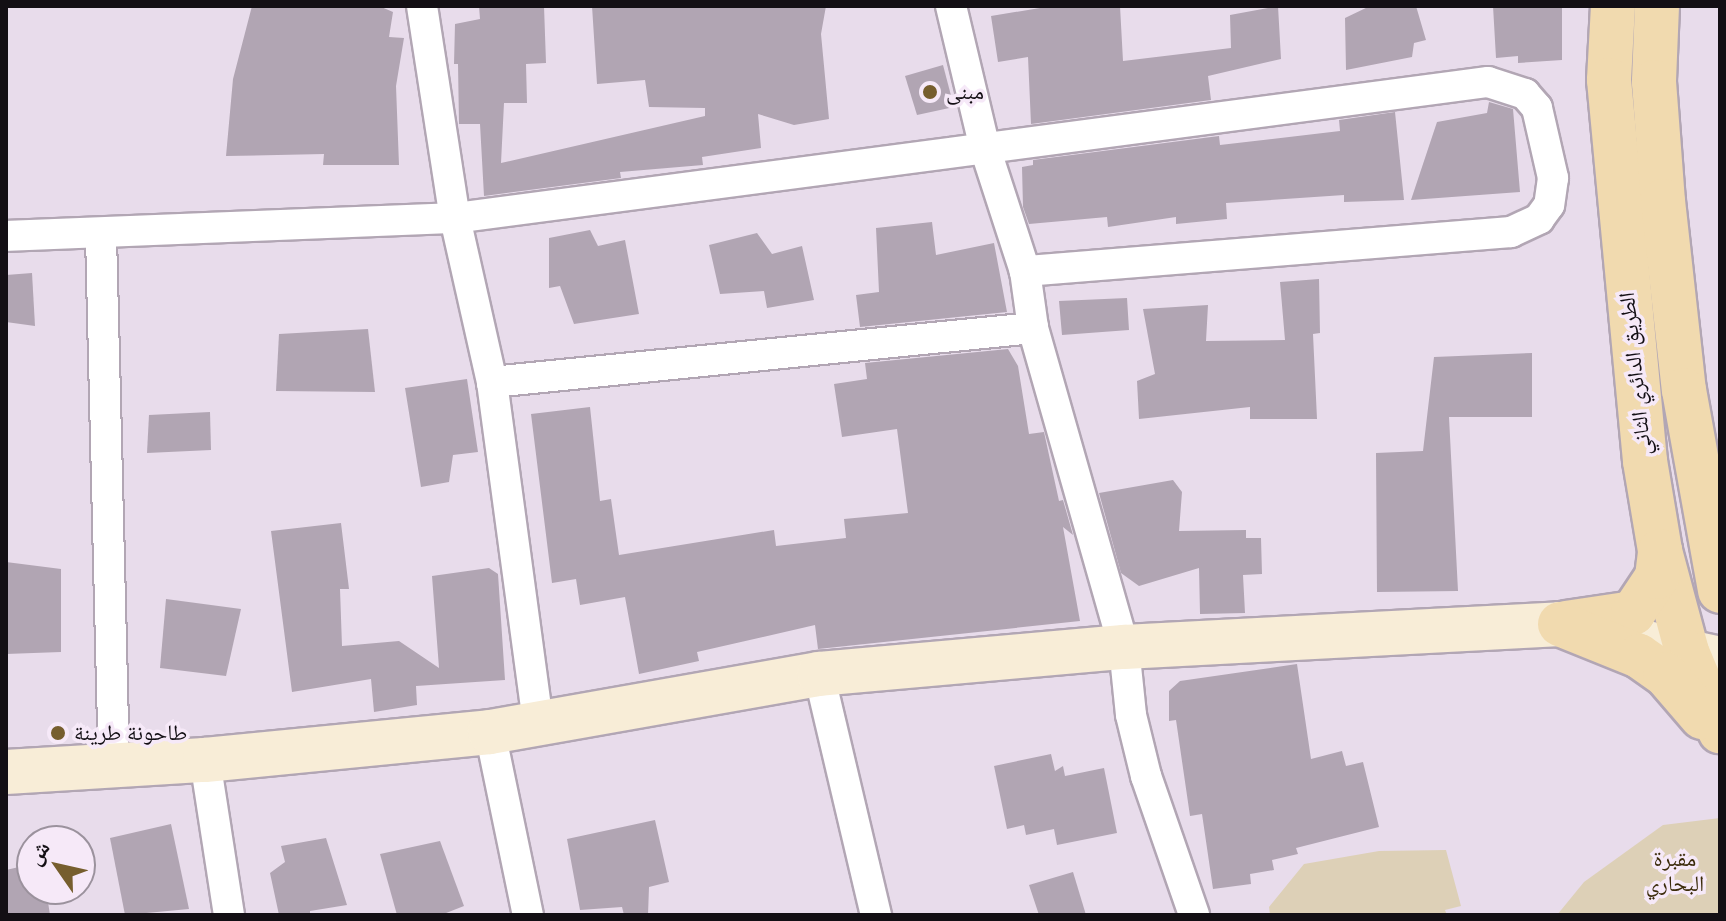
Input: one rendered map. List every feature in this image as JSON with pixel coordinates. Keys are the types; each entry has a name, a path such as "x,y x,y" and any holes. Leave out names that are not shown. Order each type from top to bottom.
{"main road":[{"name":"الطريق الدائري الثاني","path":"1613,6 1609,80 1624,273 1660,551 1704,656 1720,731"},
{"path":"1657,6 1654,82 1663,201 1717,572"},
{"path":"1560,624 1633,613 1657,577 1660,551"},
{"path":"1560,624 1628,651 1665,674 1720,742"}],"street":[{"path":"422,6 455,218 492,382 538,724"},
{"path":"951,6 984,145 1025,271 1033,328 1124,647 1131,715 1146,776 1194,915"},
{"path":"6,236 101,235 455,218 984,145 1488,82 1525,94 1537,108 1553,178 1549,205 1539,219 1511,232 1025,271"},
{"path":"101,235 114,767"},
{"path":"492,382 1033,328"},
{"path":"6,772 205,760 490,732 819,674 1124,647 1560,624 1704,656"},
{"path":"819,674 876,915"},
{"path":"490,732 528,915"},
{"path":"205,760 229,915"}],"green space":[{"name":"مقبرة البحاري","path":"1720,818 1720,915 1557,915 1584,882 1663,825"},
{"path":"1446,850 1461,906 1445,910 1447,915 1270,915 1269,907 1304,864 1379,851"}],"building":[{"path":"252,6 379,6 393,12 389,37 404,38 396,86 399,165 323,165 324,154 226,156 233,79"},
{"path":"479,6 544,6 546,63 526,64 527,103 504,103 501,163 705,116 705,108 649,107 645,80 597,84 592,6 826,6 821,34 829,119 794,125 758,114 761,148 702,157 703,165 620,172 621,178 484,196 480,124 459,124 458,64 454,64 455,24 480,19"},
{"path":"1052,6 1120,6 1123,61 1231,48 1230,15 1278,6 1281,59 1208,76 1211,100 1031,124 1028,57 998,62 991,16"},
{"path":"1370,6 1416,6 1426,40 1414,43 1412,57 1346,70 1345,18"},
{"path":"1493,6 1562,6 1562,60 1518,63 1518,56 1496,58"},
{"name":"مبنى","path":"943,65 954,107 917,115 905,76"},
{"path":"1489,102 1513,109 1520,192 1411,200 1437,122 1487,113"},
{"path":"1395,112 1404,200 1344,202 1344,195 1226,203 1227,219 1176,224 1176,217 1108,227 1107,217 1029,224 1023,207 1022,167 1033,165 1033,160 1219,136 1220,145 1340,131 1339,120"},
{"path":"932,222 936,255 994,243 1007,312 860,327 856,295 879,292 876,228"},
{"path":"590,230 598,246 625,240 639,314 574,324 560,286 549,288 549,238"},
{"path":"757,233 772,254 802,246 814,300 767,308 764,291 720,294 709,245"},
{"path":"32,273 35,326 6,322 6,275"},
{"path":"1319,279 1320,333 1313,334 1317,419 1250,419 1250,407 1139,419 1137,381 1155,374 1143,309 1208,305 1206,341 1285,340 1280,282"},
{"path":"1127,298 1129,330 1062,335 1059,301"},
{"path":"368,329 375,392 276,391 279,334"},
{"path":"1008,349 1018,366 1029,434 1044,432 1059,501 1063,500 1073,535 1063,527 1080,621 818,649 815,625 697,652 699,661 639,674 625,597 580,605 576,579 552,583 531,414 590,407 600,501 611,499 619,555 774,530 776,546 846,538 844,519 908,513 897,429 842,437 834,384 867,379 865,363"},
{"path":"1532,353 1532,417 1449,417 1458,591 1377,592 1376,453 1423,451 1434,357"},
{"path":"467,379 478,452 453,455 449,482 421,487 405,388"},
{"path":"210,412 211,450 147,453 149,415"},
{"path":"1173,480 1182,492 1179,531 1246,530 1246,538 1261,538 1262,574 1243,575 1245,613 1200,614 1199,568 1139,586 1121,573 1099,493"},
{"path":"341,523 349,589 340,589 342,646 399,641 439,668 432,576 489,568 498,574 505,680 416,686 417,705 374,712 371,679 292,692 271,531"},
{"path":"6,562 61,569 61,652 6,654"},
{"path":"166,599 241,609 226,676 160,668"},
{"path":"1297,664 1311,759 1342,751 1346,766 1363,762 1379,827 1296,848 1298,854 1272,860 1274,870 1250,874 1251,884 1213,889 1202,814 1190,816 1176,720 1169,721 1169,691 1180,681"},
{"path":"1051,754 1055,771 1063,766 1065,776 1104,768 1117,833 1057,845 1054,829 1026,835 1024,825 1007,829 994,766"},
{"path":"655,820 669,882 649,887 648,915 624,915 622,907 580,910 567,839"},
{"path":"171,824 189,909 125,915 110,838"},
{"path":"326,838 347,905 310,911 310,915 279,915 270,873 285,862 281,846"},
{"path":"440,841 464,906 441,915 397,915 380,854"},
{"path":"16,868 16,905 48,905 50,915 6,915 6,870"},
{"path":"1073,872 1086,915 1039,915 1029,885"}],"place":[{"name":"مبنى","path":"930,92"},
{"name":"طاحونة طرينة","path":"58,733"}]}
